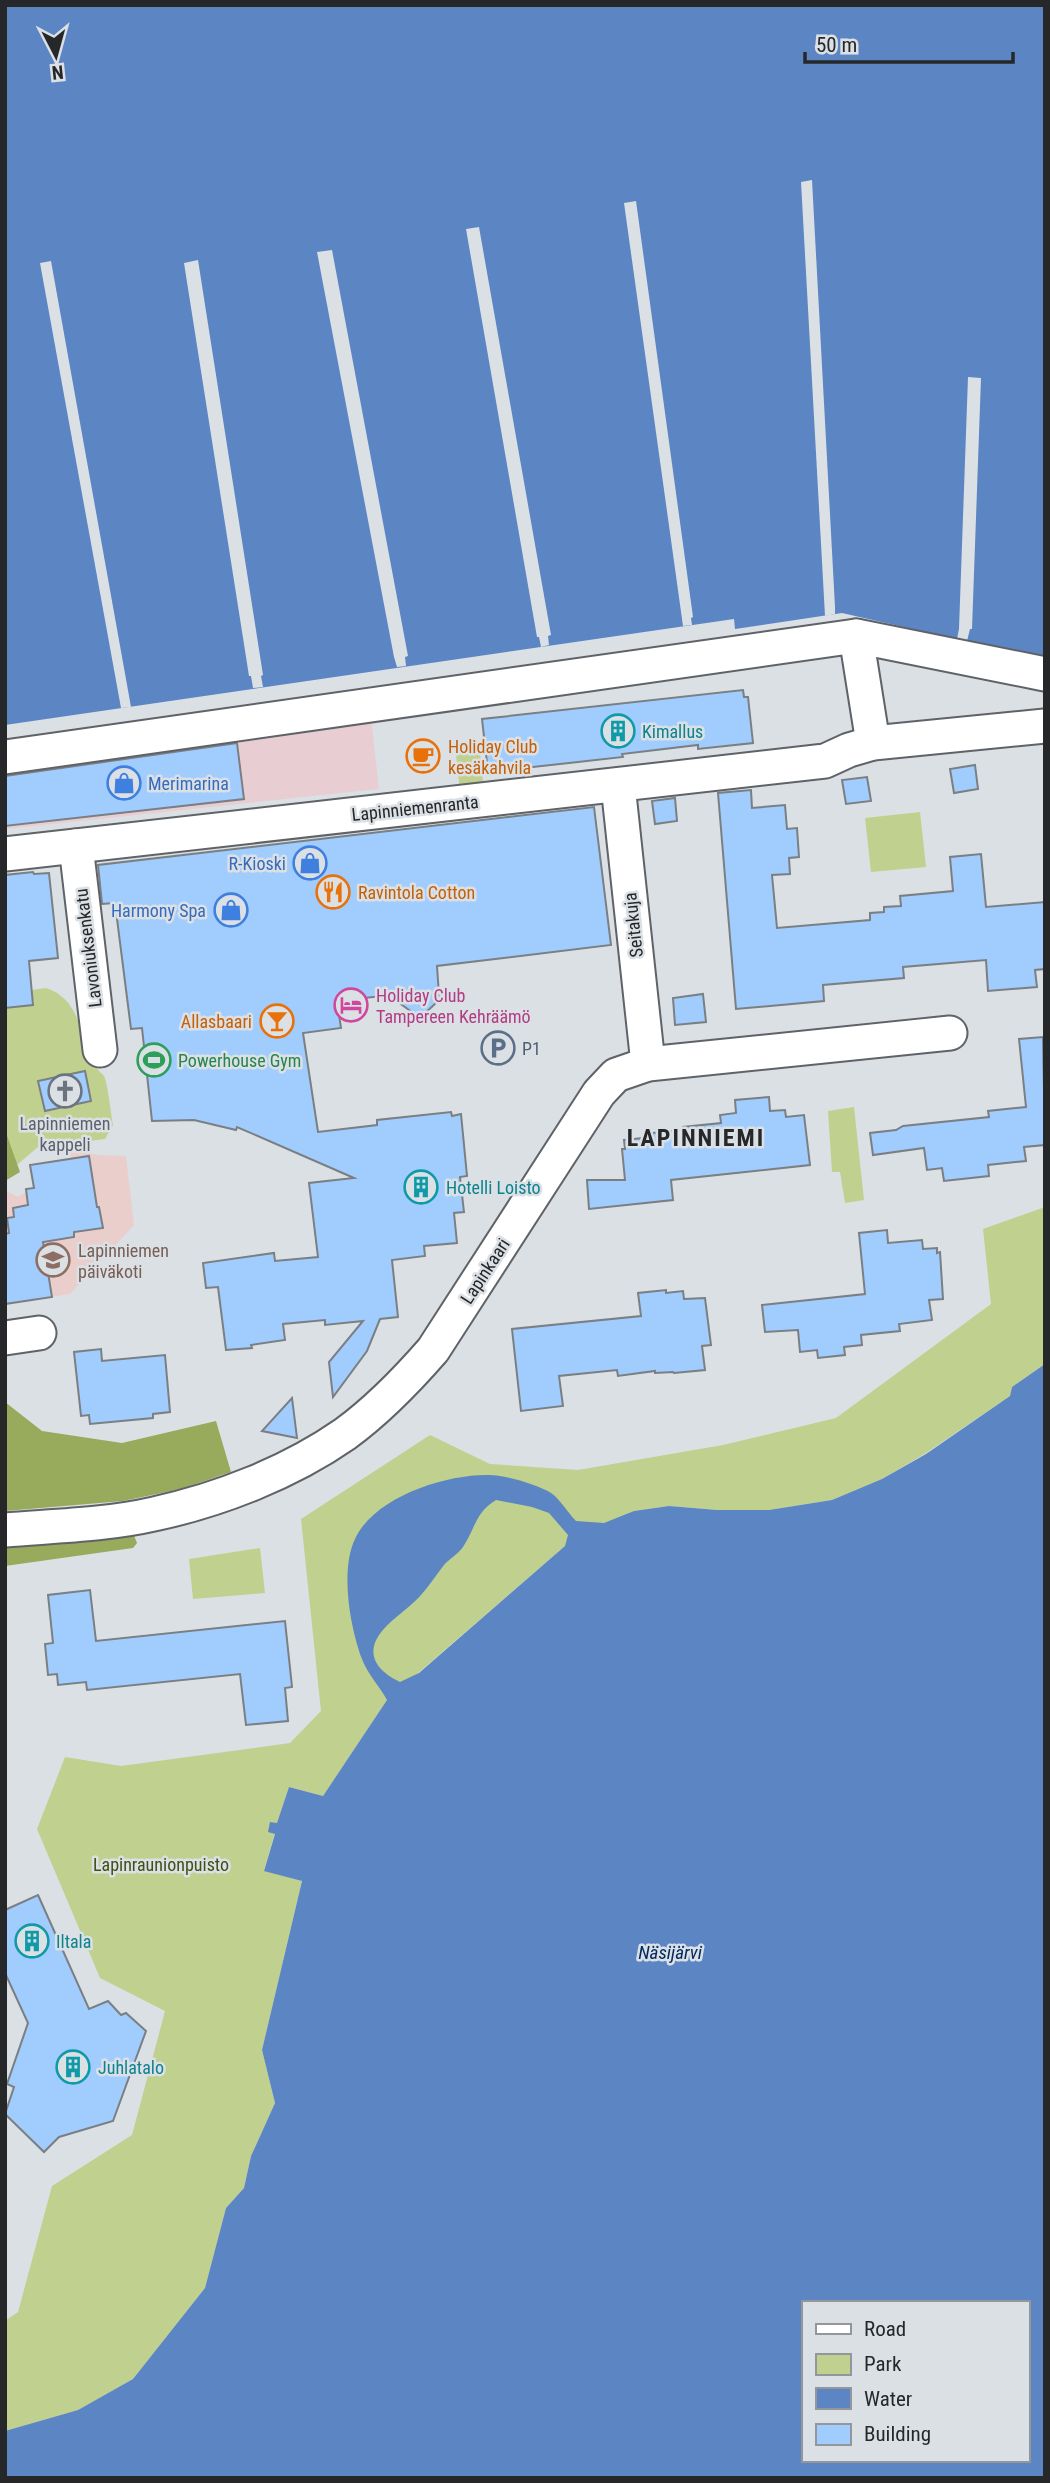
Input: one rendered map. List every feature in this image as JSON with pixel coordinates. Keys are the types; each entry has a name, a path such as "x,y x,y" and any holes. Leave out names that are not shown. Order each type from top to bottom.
{"street":[{"path":"856,636 873,743"},
{"path":"5,757 856,636 1045,674"},
{"name":"Lapinniemenranta","path":"5,854 825,761 873,743 1045,726"},
{"name":"Seitakuja","path":"618,785 648,1064"},
{"name":"Lavoniuksenkatu","path":"76,846 100,1050"},
{"name":"Lapinkaari","path":"5,1530 152,1515 227,1493 294,1463 343,1435 402,1386 433,1350 607,1082 627,1070 648,1064 950,1033"},
{"path":"5,1338 39,1333"}],"shaded area":[{"path":"371,717 379,789 5,829 5,759"},
{"name":"Lapinniemen päiväkoti","path":"88,1151 98,1155 126,1156 134,1225 70,1294 5,1304 5,1190 18,1197 26,1192 26,1189 34,1188 30,1165 71,1159 70,1153"}],"green space":[{"path":"479,742 484,790 460,792 455,745"},
{"path":"920,812 926,867 871,872 865,818"},
{"path":"46,988 58,994 74,1011 91,1057 104,1076 113,1125 105,1139 38,1147 5,1175 5,1008 33,1005 32,990"},
{"path":"854,1107 864,1200 845,1203 840,1172 832,1172 828,1111"},
{"path":"5,1130 20,1172 5,1181"},
{"name":"Lapinraunionpuisto","path":"1045,1207 1045,1364 1012,1387 1010,1396 926,1453 882,1479 832,1500 769,1510 669,1506 634,1511 565,1546 387,1700 323,1796 289,1787 277,1824 271,1822 275,1833 264,1870 302,1881 262,2050 275,2103 251,2156 244,2188 226,2208 205,2288 133,2379 78,2410 5,2431 5,2321 18,2312 52,2186 132,2135 165,2011 100,1978 37,1829 65,1757 121,1766 290,1743 321,1711 301,1519 430,1435 490,1464 578,1470 723,1445 836,1418 991,1304 983,1229"},
{"path":"5,1402 42,1431 122,1443 216,1421 231,1472 181,1489 123,1501 5,1511"},
{"path":"133,1533 137,1543 133,1548 5,1566 5,1546"},
{"path":"260,1548 265,1593 193,1599 189,1559"}],"water":[{"path":"5,5 1045,5 1045,659 842,613 735,629 734,619 5,725"},
{"name":"Näsijärvi","path":"1045,1364 1045,2478 5,2478 5,2431 78,2410 133,2379 205,2288 226,2208 244,2188 251,2156 275,2103 262,2050 302,1881 264,1871 275,1834 268,1832 270,1822 277,1823 289,1787 323,1796 387,1700 362,1659 348,1599 348,1566 355,1539 364,1524 394,1500 413,1491 453,1479 489,1475 545,1490 554,1496 576,1521 604,1523 634,1511 669,1506 769,1510 832,1500 882,1479 926,1454 1010,1396 1012,1387","holes":["496,1500 549,1513 568,1535 565,1546 419,1673 400,1682 380,1668 373,1652 381,1632 421,1595 444,1565 461,1550 480,1515 489,1505"]}],"pier":[{"path":"812,180 835,607 835,614 825,616 801,182"},
{"path":"636,201 692,625 683,626 624,203"},
{"path":"479,227 551,635 548,636 549,645 541,647 537,637 466,229"},
{"path":"332,250 408,656 405,657 406,666 397,667 394,657 317,252"},
{"path":"198,260 263,687 253,688 249,676 184,263"},
{"path":"51,261 131,707 121,708 40,263"},
{"path":"968,377 981,378 972,629 967,641 957,639"}],"building":[{"name":"Kimallus","path":"743,690 744,697 748,697 753,743 698,749 698,745 622,754 623,757 488,772 482,719"},
{"name":"Merimarina","path":"237,743 244,799 5,826 5,776"},
{"path":"975,765 978,789 954,793 950,769"},
{"path":"867,777 871,801 846,804 842,780"},
{"path":"751,790 752,808 785,805 787,829 797,828 799,857 789,858 790,874 772,875 777,928 870,920 870,913 884,912 884,907 901,906 900,896 953,891 950,857 981,854 986,907 1045,902 1045,969 1035,970 1037,987 988,991 986,960 903,967 904,978 823,985 824,1001 736,1009 718,793"},
{"path":"675,798 677,821 655,824 652,801"},
{"path":"594,807 611,945 437,966 437,1002 420,1018 398,1002 391,1002 391,995 337,1001 341,1028 303,1033 318,1132 377,1125 377,1120 451,1112 452,1116 461,1114 467,1176 460,1177 464,1212 454,1213 457,1243 424,1246 425,1256 392,1260 398,1317 380,1319 367,1351 333,1397 329,1362 363,1321 325,1325 325,1320 283,1324 285,1340 251,1345 252,1348 226,1350 218,1287 206,1288 203,1263 274,1253 275,1261 318,1257 309,1183 354,1178 237,1127 236,1130 194,1120 152,1121 142,1028 131,1029 115,903 102,904 98,865"},
{"path":"49,873 58,958 29,961 33,1005 5,1008 5,875"},
{"path":"703,994 706,1022 675,1025 673,998"},
{"path":"1043,1037 1045,1145 1024,1147 1026,1161 988,1165 989,1176 944,1181 942,1168 927,1170 924,1148 873,1155 870,1133 896,1130 903,1126 989,1117 988,1111 1026,1107 1019,1039"},
{"name":"Lapinniemen kappeli","path":"85,1071 91,1101 45,1111 38,1081"},
{"path":"769,1097 770,1111 785,1110 786,1117 804,1115 810,1165 671,1180 673,1200 589,1209 587,1180 625,1180 622,1149 625,1149 624,1140 653,1137 653,1133 683,1130 683,1127 721,1123 720,1115 736,1113 735,1100"},
{"path":"89,1156 103,1228 74,1232 74,1237 43,1242 52,1297 5,1304 5,1234 9,1233 7,1218 14,1217 13,1208 28,1205 26,1189 34,1188 30,1165"},
{"path":"887,1230 888,1243 922,1240 923,1249 937,1248 937,1253 940,1252 943,1299 929,1300 932,1320 899,1324 900,1331 861,1335 862,1345 844,1347 845,1355 818,1358 817,1350 800,1352 798,1330 765,1332 762,1305 865,1294 859,1233"},
{"path":"666,1290 666,1293 683,1291 684,1299 705,1298 711,1345 702,1346 705,1370 674,1373 655,1371 618,1376 617,1370 559,1376 563,1406 521,1411 512,1329 641,1316 638,1293"},
{"path":"101,1349 102,1361 165,1355 170,1412 153,1414 153,1418 90,1424 89,1415 81,1416 74,1352"},
{"path":"292,1398 297,1438 262,1431"},
{"path":"90,1590 96,1641 285,1621 292,1687 285,1688 288,1721 246,1725 240,1674 87,1690 86,1682 58,1685 57,1674 48,1675 45,1644 53,1643 48,1595"},
{"name":"Juhlatalo","path":"38,1895 89,2009 108,2001 121,2015 126,2013 146,2031 113,2121 59,2137 44,2152 5,2114 14,2087 7,2084 28,2023 5,1973 5,1910"}],"place":[{"name":"Kimallus","path":"618,731"},
{"name":"Holiday Club kesäkahvila","path":"423,756"},
{"name":"Merimarina","path":"124,783"},
{"name":"R-Kioski","path":"310,863"},
{"name":"Ravintola Cotton","path":"333,892"},
{"name":"Harmony Spa","path":"231,910"},
{"name":"Holiday Club Tampereen Kehräämö","path":"351,1005"},
{"name":"Allasbaari","path":"277,1021"},
{"name":"P1","path":"498,1048"},
{"name":"Powerhouse Gym","path":"154,1060"},
{"name":"Lapinniemen kappeli","path":"65,1091"},
{"name":"Hotelli Loisto","path":"421,1187"},
{"name":"Lapinniemen päiväkoti","path":"53,1260"},
{"name":"Iltala","path":"32,1941"},
{"name":"Juhlatalo","path":"73,2067"}],"district":[{"name":"LAPINNIEMI","path":"696,1138"}]}
